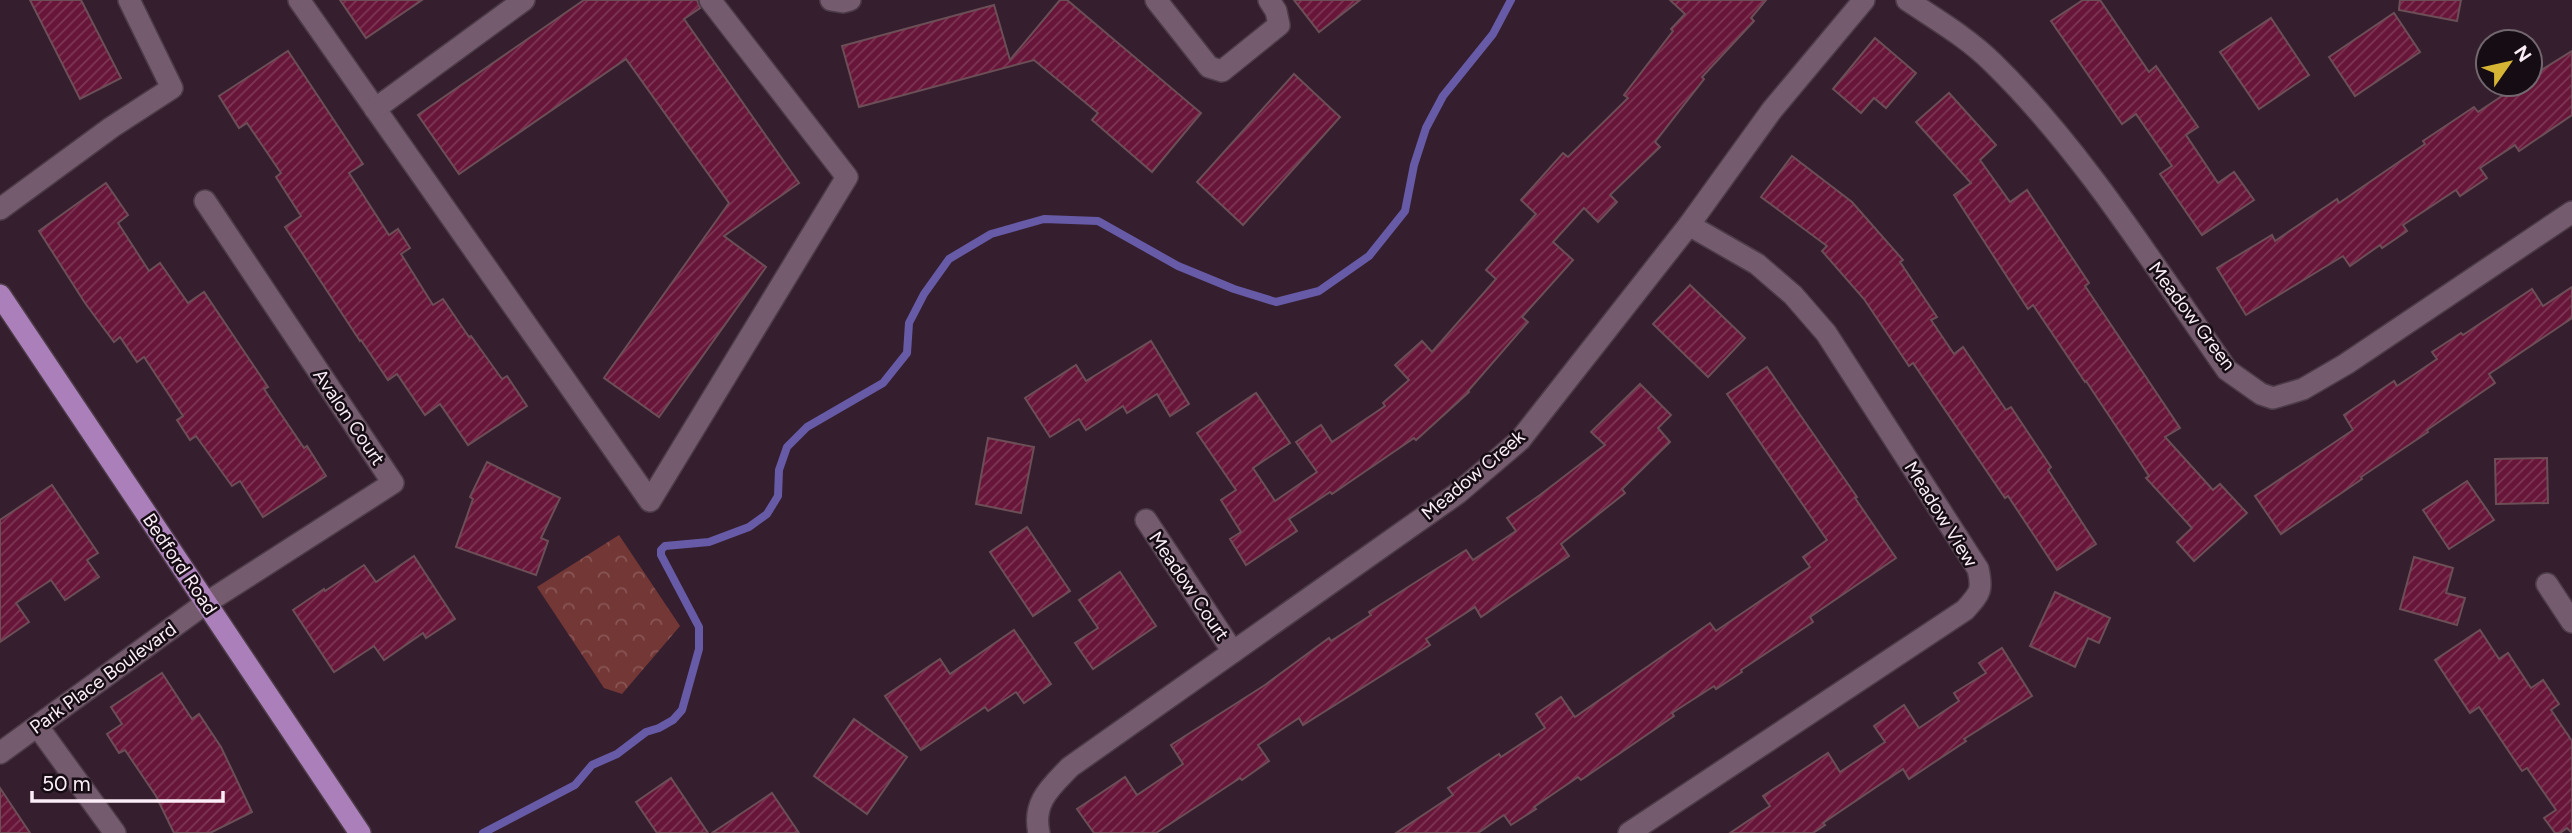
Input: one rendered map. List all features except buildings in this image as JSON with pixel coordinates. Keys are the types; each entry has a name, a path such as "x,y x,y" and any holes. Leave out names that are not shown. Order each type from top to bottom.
{"main road":[{"name":"Bedford Road","path":"0,295 360,833"}],"street":[{"path":"0,209 112,127 172,88 129,0"},
{"path":"299,0 650,501 847,177 710,0"},
{"path":"375,108 524,0"},
{"path":"831,0 850,0"},
{"path":"1156,0 1209,67 1222,71 1279,25 1276,11 1269,0"},
{"name":"Meadow Creek","path":"1039,833 1037,823 1044,793 1070,767 1458,493 1520,440 1689,225 1772,110 1864,0"},
{"name":"Meadow Green","path":"1907,0 1960,35 1992,62 2059,134 2227,370 2262,394 2273,398 2303,389 2346,364 2572,212"},
{"name":"Avalon Court","path":"205,201 393,483 206,603"},
{"name":"Meadow View","path":"1629,833 1965,610 1979,595 1982,586 1978,569 1826,333 1793,295 1757,264 1689,225"},
{"name":"Meadow Court","path":"1146,520 1233,652"},
{"path":"2547,584 2572,622"},
{"name":"Park Place Boulevard","path":"2,748 38,727 206,603"},
{"path":"38,727 114,833"}],"green space":[{"path":"619,535 680,626 622,694 604,688 537,587"}],"waterway":[{"path":"483,833 575,785 592,765 617,754 646,732 673,720 682,710 699,649 699,627 661,555 661,550 665,546 709,542 749,527 767,514 778,496 779,470 787,447 807,427 883,383 907,353 909,323 924,294 949,259 991,234 1044,219 1098,221 1178,266 1234,289 1276,302 1319,291 1369,256 1405,211 1414,165 1426,128 1443,96 1493,34 1511,0"}]}
